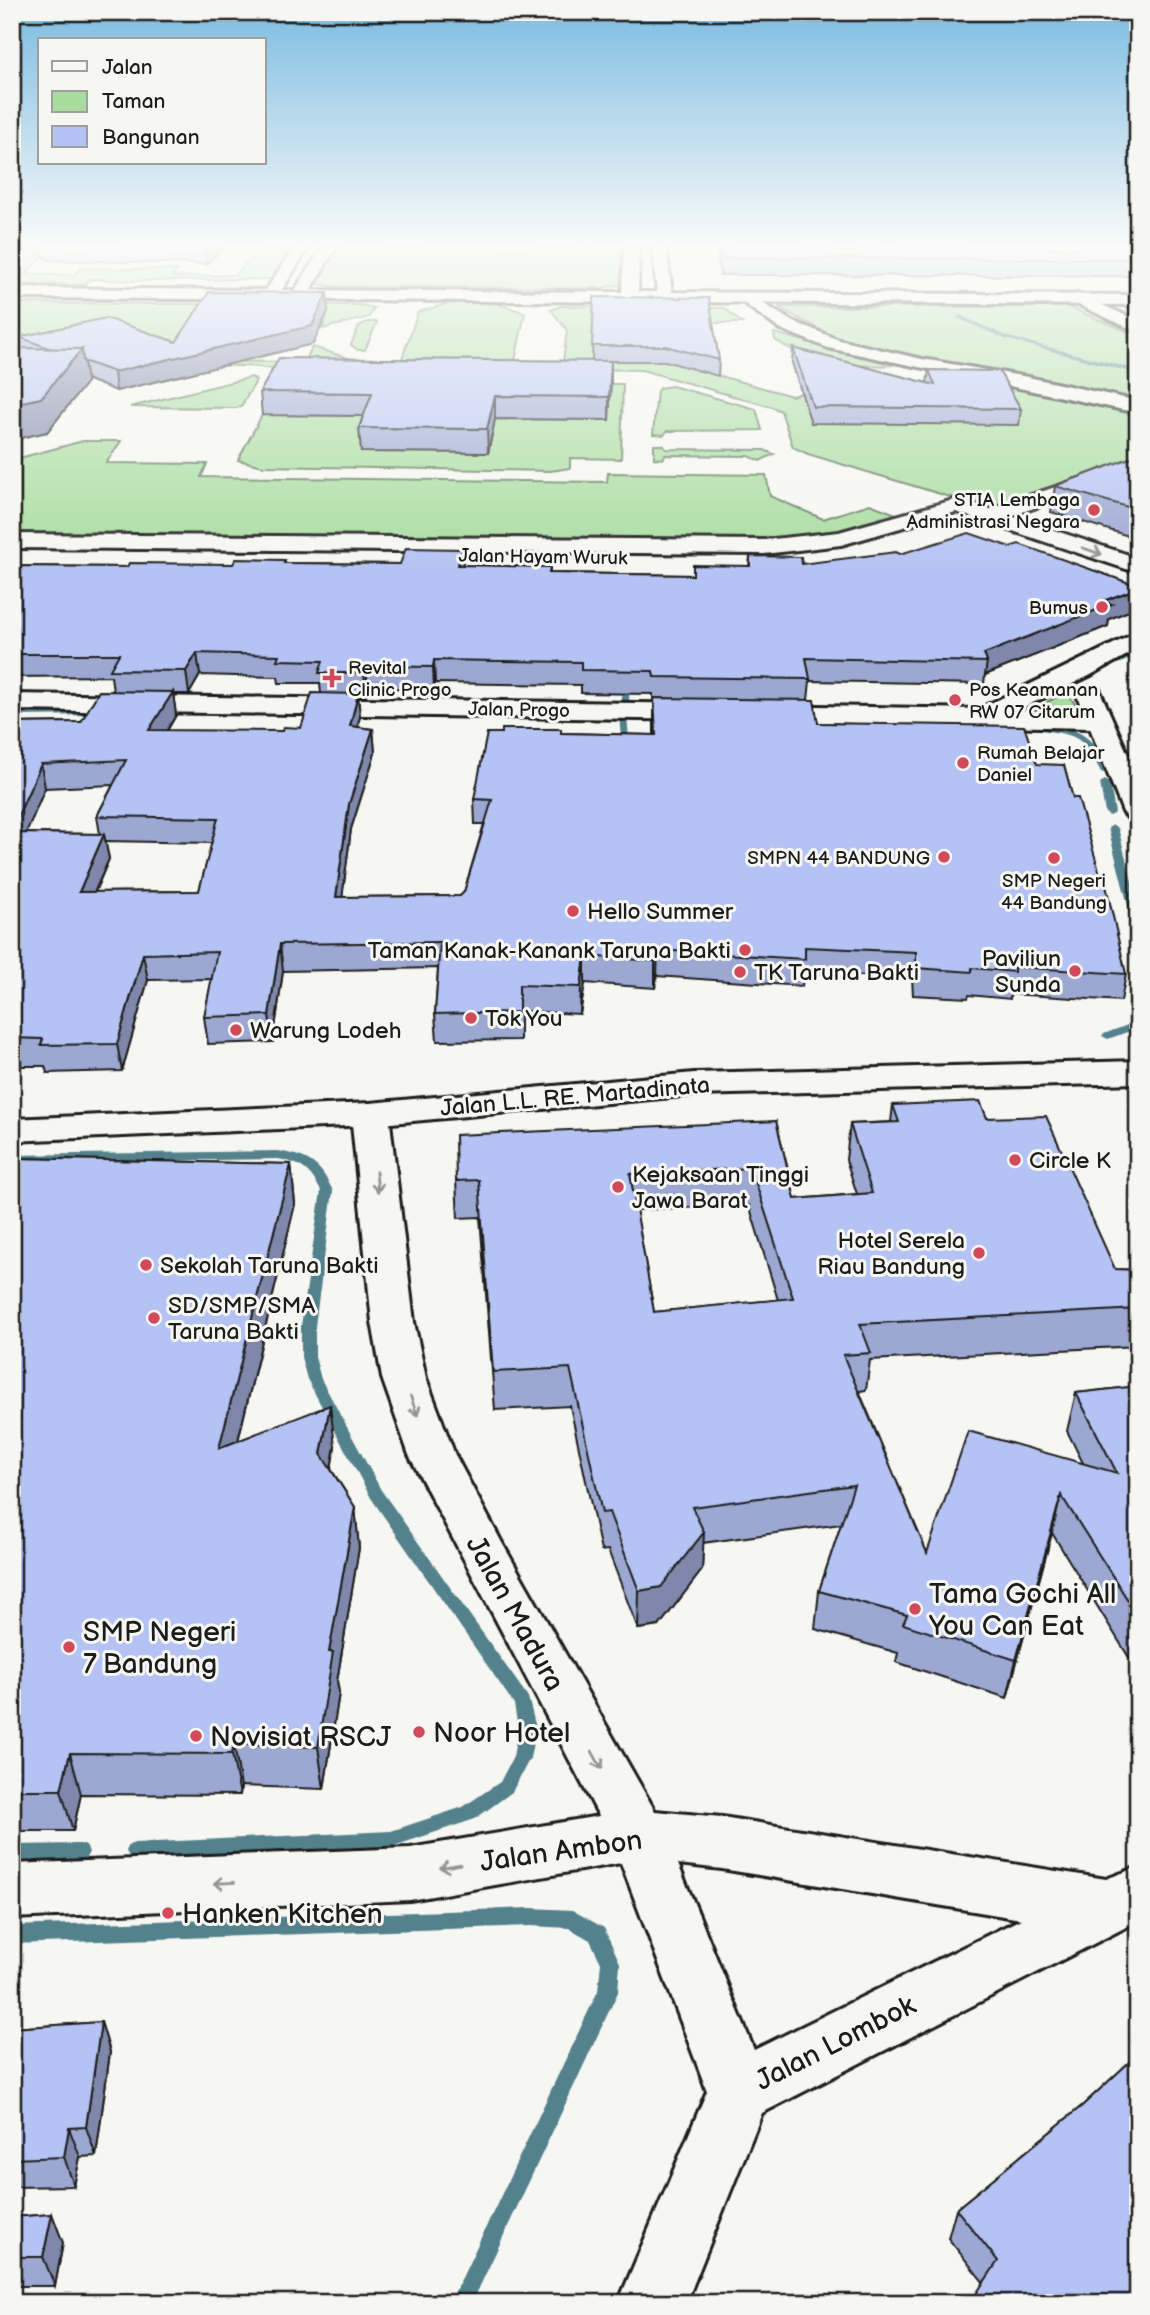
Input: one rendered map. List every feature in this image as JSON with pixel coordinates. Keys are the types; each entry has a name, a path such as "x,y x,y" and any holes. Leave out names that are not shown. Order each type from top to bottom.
{"street":[{"path":"887,356 1028,382 1138,407"},
{"path":"988,515 1138,465"},
{"name":"Jalan Hayam Wuruk","path":"24,547 630,551 764,547 841,538 931,513 958,514"},
{"path":"958,514 988,515 1138,566"},
{"path":"958,514 1138,584"},
{"name":"Jalan Hayam Wuruk","path":"630,551 732,558 800,555 880,542 958,514"},
{"name":"Jalan Progo","path":"985,715 1080,671 1138,639"},
{"path":"1080,671 1138,812"},
{"name":"Jalan Progo","path":"12,702 985,715 1100,720"},
{"name":"Jalan L.L. RE. Martadinata","path":"12,1130 370,1114 694,1084 1138,1072"},
{"name":"Jalan Madura","path":"370,1114 393,1322 404,1378 432,1455 483,1554 638,1835 739,2091"},
{"name":"Jalan Ambon","path":"12,1891 410,1874 638,1835 722,1843 1122,1900"},
{"name":"Jalan Lombok","path":"653,2303 739,2091 1122,1900"}],"green space":[{"path":"12,356 128,356 12,381"},
{"path":"308,356 342,356 355,360 356,369 265,368 208,365 190,361 305,362"},
{"path":"403,356 516,356 515,360 402,359"},
{"path":"564,356 689,356 686,361 677,364 792,396 801,393 990,379 1138,410 1138,460 1014,503 970,503 808,454 793,447 781,411 772,407 642,370 585,369 563,362"},
{"path":"808,356 860,356 894,365 863,366"},
{"path":"907,356 1138,356 1138,400 1046,379"},
{"path":"252,377 256,381 242,405 237,408 130,407"},
{"path":"611,384 623,384 621,459 570,458 570,468 551,471 263,466 238,460 262,415 374,416 488,453 495,419 608,420"},
{"path":"672,386 756,409 762,430 667,431 664,435 653,434 657,391"},
{"path":"83,441 121,441 106,463 207,464 201,477 607,482 608,473 766,475 770,496 823,519 870,504 904,517 808,545 12,534 12,460"},
{"path":"654,445 663,445 666,449 764,450 774,454 760,461 749,456 665,455 663,459 654,458"},
{"path":"1066,692 1083,714 1032,710"}],"building":[{"path":"12,356 76,356 41,398 12,404"},
{"path":"83,356 183,356 114,372 83,361"},
{"path":"796,356 824,356 935,385 929,370 999,371 1021,409 813,407"},
{"path":"279,358 611,361 609,397 495,396 487,429 359,428 372,393 260,392"},
{"path":"1138,455 1138,510 1055,486"},
{"path":"969,533 1010,547 1019,544 1138,588 1103,601 1112,604 984,654 987,662 806,658 810,679 654,677 653,671 581,670 581,662 434,660 433,667 366,666 364,673 319,673 323,661 277,660 279,655 197,653 186,671 110,670 119,654 12,654 12,566 233,564 236,559 285,560 284,563 400,564 406,548 462,549 458,565 550,567 549,573 693,575 693,565 750,566 750,556 801,557 802,564 896,552 900,554"},
{"path":"99,691 173,692 149,730 283,731 284,727 301,728 312,693 358,694 350,726 373,729 349,804 336,897 460,896 464,892 492,800 474,799 487,733 502,733 502,729 561,729 561,733 656,735 654,698 814,700 818,723 1024,726 1037,764 1064,765 1073,798 1078,798 1102,881 1105,881 1126,974 1014,967 1014,972 972,968 972,972 916,968 916,952 805,947 805,959 658,950 655,961 585,956 581,987 519,985 519,1012 435,1014 440,942 280,944 269,1015 204,1017 217,952 143,954 117,1044 41,1045 43,1039 12,1038 12,833 104,834 79,892 199,891 218,818 97,816 126,760 41,764 12,829 12,723 81,722"},
{"path":"980,1101 987,1118 1046,1116 1115,1269 1138,1270 1138,1309 860,1324 871,1353 843,1355 927,1553 968,1431 1117,1473 1076,1393 1138,1386 1138,1616 1061,1495 1016,1660 903,1624 907,1615 819,1591 854,1485 692,1507 704,1532 661,1587 639,1591 609,1512 602,1513 570,1368 493,1372 479,1180 456,1181 455,1135 776,1121 795,1199 872,1193 850,1124 899,1122 893,1105","holes":["751,1168 793,1298 654,1312 630,1174"]},
{"path":"12,1158 291,1164 219,1448 330,1405 321,1454 355,1507 329,1652 333,1652 318,1747 234,1744 232,1754 70,1753 61,1790 12,1790"},
{"path":"101,2022 86,2127 69,2128 64,2157 12,2159 12,2028"},
{"path":"1138,2054 1138,2303 970,2303 998,2261 956,2209 1083,2105"},
{"path":"52,2214 43,2257 12,2257 12,2217"}],"waterway":[{"path":"1076,356 1138,372"},
{"path":"1118,661 1138,651"},
{"path":"625,701 626,679"},
{"path":"12,713 103,712"},
{"path":"623,715 626,750"},
{"path":"1038,727 1062,729 1080,736 1093,749 1104,770"},
{"path":"1105,783 1110,813"},
{"path":"1113,828 1138,925"},
{"path":"1108,1036 1138,1024"},
{"path":"12,1159 278,1155 300,1159 320,1177 327,1191 308,1326 308,1357 314,1379 376,1494 522,1702 527,1728 521,1758 506,1787 469,1813 391,1839 135,1851"},
{"path":"12,1853 80,1852"},
{"path":"12,1935 531,1917 572,1919 597,1934 611,1963 608,1992 461,2303"}],"place":[{"name":"STIA Lembaga Administrasi Negara","path":"1094,510"},
{"name":"Bumus","path":"1102,607"},
{"name":"Revital Clinic Progo","path":"332,678"},
{"name":"Pos Keamanan RW 07 Citarum","path":"955,700"},
{"name":"Rumah Belajar Daniel","path":"963,763"},
{"name":"SMPN 44 BANDUNG","path":"944,857"},
{"name":"SMP Negeri 44 Bandung","path":"1054,858"},
{"name":"Hello Summer","path":"573,911"},
{"name":"Taman Kanak-Kanank Taruna Bakti","path":"745,950"},
{"name":"Paviliun Sunda","path":"1075,971"},
{"name":"TK Taruna Bakti","path":"740,972"},
{"name":"Tok You","path":"471,1018"},
{"name":"Warung Lodeh","path":"236,1030"},
{"name":"Circle K","path":"1015,1160"},
{"name":"Kejaksaan Tinggi Jawa Barat","path":"618,1187"},
{"name":"Hotel Serela Riau Bandung","path":"979,1253"},
{"name":"Sekolah Taruna Bakti","path":"146,1265"},
{"name":"SD/SMP/SMA Taruna Bakti","path":"154,1318"},
{"name":"Tama Gochi All You Can Eat","path":"915,1609"},
{"name":"SMP Negeri 7 Bandung","path":"69,1647"},
{"name":"Noor Hotel","path":"419,1732"},
{"name":"Novisiat RSCJ","path":"196,1736"},
{"name":"Hanken Kitchen","path":"168,1913"}]}
